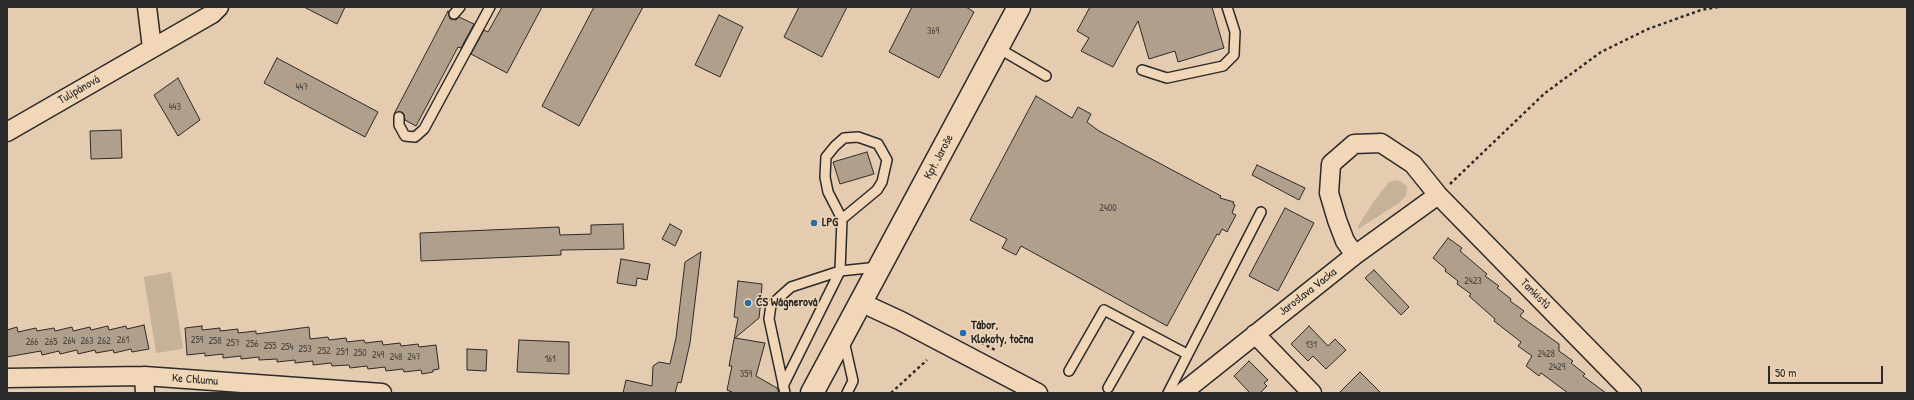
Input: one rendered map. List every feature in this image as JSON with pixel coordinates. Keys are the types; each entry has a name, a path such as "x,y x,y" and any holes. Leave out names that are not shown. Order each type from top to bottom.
{"street":[{"path":"147,7 152,48 212,14 219,7"},
{"name":"Kpt. Jaroše","path":"812,393 998,48 1015,8"},
{"name":"Tulipánová","path":"7,132 152,48"},
{"name":"Tankistů","path":"1355,256 1345,241 1336,220 1329,193 1331,164 1354,144 1381,143 1412,164 1438,195 1632,393"},
{"name":"Jaroslava Vacka","path":"1182,393 1355,256 1438,195"},
{"path":"860,302 901,321 1038,393"},
{"path":"1255,334 1312,393"},
{"name":"Ke Chlumu","path":"7,378 144,385 382,393"}],"lane":[{"path":"399,117 399,125 405,136 415,137 424,129 490,7"},
{"path":"1142,70 1167,78 1223,66 1234,55 1235,32 1227,7"},
{"path":"998,48 1046,76"},
{"path":"784,389 840,271 842,219 828,192 825,177 826,156 844,138 858,137 878,144 887,160 882,182 877,190 842,219"},
{"path":"1168,393 1261,212"},
{"path":"784,389 769,319 771,305 791,287 840,271 880,266"},
{"path":"1069,371 1104,310 1187,354"},
{"path":"1108,388 1141,330"},
{"path":"842,335 853,381 847,393"}],"path":[{"path":"1438,195 1545,93 1601,52 1648,29 1701,10 1718,7"},
{"path":"972,338 997,351"},
{"path":"891,393 928,360"}],"shaded area":[{"path":"1398,180 1407,186 1406,196 1399,203 1358,229 1358,226 1372,204 1389,182"},
{"path":"171,272 183,349 156,353 144,277"}],"building":[{"path":"304,7 345,7 337,24"},
{"path":"502,7 542,7 507,73 471,54 484,30 488,32"},
{"path":"594,7 643,7 579,126 542,106"},
{"path":"799,7 847,7 822,57 784,37"},
{"path":"912,7 966,7 974,12 939,78 889,52"},
{"path":"1090,7 1212,7 1224,48 1178,62 1175,51 1149,59 1138,21 1113,67 1081,51 1089,38 1077,31"},
{"path":"448,11 450,19 456,20 459,17 474,24 461,48 458,47 416,126 405,120 402,112 394,114"},
{"path":"719,15 743,27 720,77 695,65"},
{"path":"277,58 378,112 365,137 264,83"},
{"path":"178,78 200,120 178,136 154,95"},
{"path":"1036,96 1072,118 1078,107 1091,114 1087,122 1099,131 1221,196 1220,198 1234,202 1233,204 1235,205 1232,213 1236,215 1227,232 1222,229 1219,235 1217,234 1167,326 1021,246 1016,255 1002,248 1007,239 970,220"},
{"path":"121,130 122,158 91,159 90,131"},
{"path":"867,152 874,174 840,184 833,162"},
{"path":"1257,165 1305,188 1299,200 1252,175"},
{"path":"1285,208 1314,223 1278,291 1249,276"},
{"path":"623,224 624,249 561,250 561,255 421,261 420,233 559,227 560,235 591,234 591,225"},
{"path":"670,224 682,231 675,246 662,239"},
{"path":"1448,238 1462,248 1460,251 1487,274 1485,276 1499,286 1497,288 1511,299 1510,301 1524,311 1520,316 1559,344 1559,351 1573,361 1571,363 1585,374 1583,376 1606,393 1568,393 1541,373 1539,376 1526,366 1532,356 1518,346 1521,342 1494,321 1495,319 1469,296 1471,294 1457,284 1458,281 1445,271 1446,269 1433,258"},
{"path":"701,252 690,343 681,383 678,382 675,393 623,393 626,380 652,386 653,366 659,362 670,364 676,338 685,262"},
{"path":"621,259 650,264 647,280 637,278 636,286 617,283"},
{"path":"1374,270 1409,307 1401,315 1365,278"},
{"path":"738,281 762,284 759,318 735,338 765,343 756,376 777,388 779,393 734,393 727,390 732,366 729,366 738,318 734,317"},
{"path":"144,325 149,349 132,352 131,349 114,353 113,350 96,353 95,350 78,354 77,350 60,354 59,351 42,355 41,351 7,357 7,330 17,327 18,332 36,328 37,331 54,328 55,331 72,327 73,331 90,327 91,330 108,326 109,330 126,326 127,329"},
{"path":"202,326 202,330 220,328 220,331 238,329 238,333 256,331 256,334 309,327 310,339 328,337 329,340 346,338 347,342 364,340 365,343 382,341 383,345 400,343 401,346 418,344 419,347 436,345 439,369 422,374 421,370 404,372 403,369 386,371 385,367 368,369 367,366 350,368 349,365 332,366 331,363 313,365 313,361 295,363 295,360 277,362 277,359 259,360 259,357 241,359 241,356 223,358 223,354 205,356 205,353 187,355 185,328"},
{"path":"1309,326 1328,346 1335,339 1346,350 1326,369 1313,356 1308,361 1291,344"},
{"path":"519,340 569,342 569,374 517,372"},
{"path":"467,349 487,350 486,371 467,370"},
{"path":"1249,361 1268,380 1264,383 1267,386 1260,393 1250,393 1234,376"},
{"path":"1360,372 1381,393 1339,393"}],"place":[{"name":"LPG","path":"814,223"},
{"name":"ČS Wágnerová","path":"748,303"},
{"name":"Tábor, Klokoty, točna","path":"963,333"}]}
